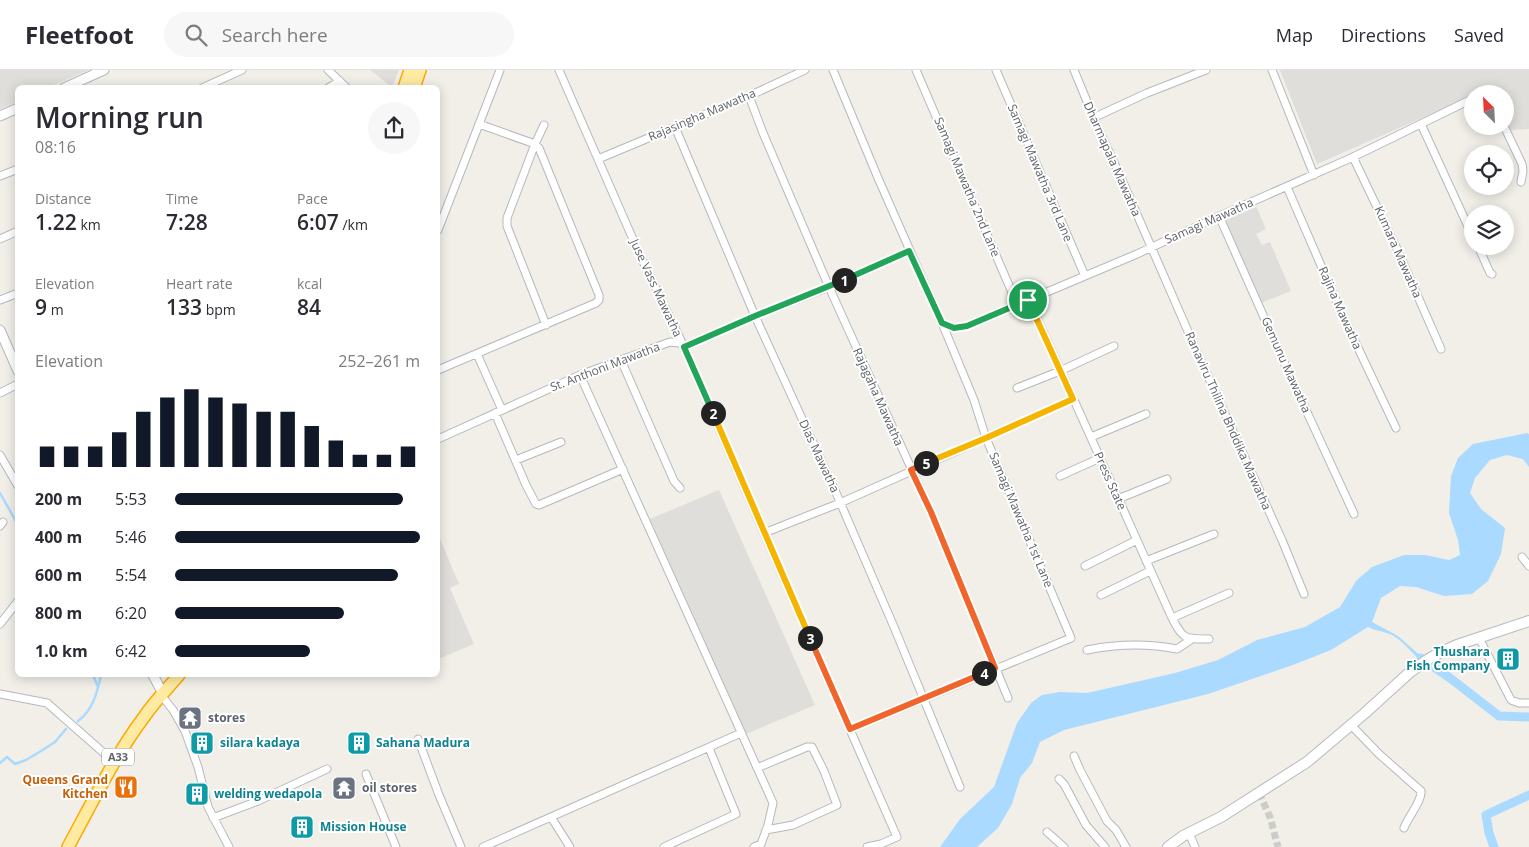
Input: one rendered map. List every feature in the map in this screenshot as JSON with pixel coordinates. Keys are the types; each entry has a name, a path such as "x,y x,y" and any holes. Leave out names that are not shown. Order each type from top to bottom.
{"highway":[{"path":"405,85 410,70"},
{"path":"415,85 420,70"},
{"name":"A33","path":"68,847 114,762 145,716 177,677"}],"main road":[{"path":"1168,847 1189,833 1221,817 1307,762 1424,662 1439,653 1529,620"}],"street":[{"path":"71,85 104,70"},
{"path":"209,85 242,70"},
{"path":"328,70 344,85"},
{"path":"440,225 500,70"},
{"name":"Juse Vass Mawatha","path":"559,70 639,253 684,347 897,837 881,844 867,847"},
{"name":"Rajasingha Mawatha","path":"598,159 749,96 805,70"},
{"name":"Samagi Mawatha 1st Lane","path":"833,70 909,251 942,323 974,400 986,438 1071,638 995,668"},
{"name":"Samagi Mawatha 2nd Lane","path":"916,70 1017,304"},
{"name":"Samagi Mawatha 3rd Lane","path":"996,70 1085,276"},
{"name":"Dharmapala Mawatha","path":"1074,70 1093,118 1152,247"},
{"path":"1093,118 1147,93 1206,70"},
{"path":"1272,70 1314,174"},
{"path":"333,85 340,81"},
{"name":"Rajagaha Mawatha","path":"749,96 828,287 931,512 1008,698"},
{"name":"Samagi Mawatha","path":"942,323 954,328 967,326 1152,247 1353,157 1464,103"},
{"path":"0,116 15,109"},
{"path":"440,369 546,325 599,300 599,295 539,148 535,144 479,124"},
{"path":"1421,124 1464,218"},
{"path":"544,125 506,218 507,226 546,325"},
{"name":"Dias Mawatha","path":"675,127 755,316 840,503 960,787"},
{"path":"1508,135 1522,164 1521,182"},
{"name":"Kumara Mawatha","path":"1353,157 1397,249 1440,349"},
{"path":"0,176 15,169"},
{"name":"Rajina Mawatha","path":"1287,186 1342,314 1396,428"},
{"name":"Gemunu Mawatha","path":"1219,216 1354,514"},
{"path":"0,239 15,233"},
{"name":"Ranaviru Thilina Bhddika Mawatha","path":"1152,247 1304,594"},
{"name":"St. Anthoni Mawatha","path":"440,438 580,375 670,342 680,343 684,347 909,251"},
{"path":"1482,255 1488,270 1492,274"},
{"path":"0,300 15,294"},
{"name":"Press State","path":"1028,300 1172,618 1181,635 1192,639"},
{"path":"0,330 15,356"},
{"path":"1017,388 1114,346"},
{"path":"477,354 516,460 536,504 539,505 623,469"},
{"path":"621,360 674,481 680,488"},
{"path":"580,375 773,803 761,844 754,847"},
{"path":"0,393 15,386"},
{"path":"764,533 840,503 1073,399"},
{"path":"1091,437 1146,414"},
{"path":"516,460 561,442"},
{"path":"0,455 15,481"},
{"path":"1060,476 1100,458"},
{"path":"1118,499 1167,479"},
{"path":"1146,561 1214,534"},
{"path":"1085,566 1137,540"},
{"path":"1522,557 1529,566"},
{"path":"1100,595 1150,571"},
{"path":"1172,618 1229,593"},
{"path":"0,624 15,605"},
{"path":"1478,638 1511,700 1518,703 1529,703"},
{"path":"1087,650 1113,645 1163,646 1177,649 1192,639 1209,639"},
{"path":"850,729 995,668"},
{"path":"154,677 185,731 198,767 208,807 229,847"},
{"path":"0,694 47,703 114,762"},
{"path":"1351,725 1384,760 1421,791 1422,796 1404,828"},
{"path":"483,847 741,734"},
{"path":"418,739 461,847"},
{"path":"756,768 807,747 812,747 824,771 837,805 793,825 766,830"},
{"path":"664,847 736,814 709,748"},
{"path":"1074,756 1107,821 1116,830 1126,847"},
{"path":"213,818 247,806 327,769"},
{"path":"366,774 396,847"},
{"path":"1059,779 1064,784 1086,825 1105,847"},
{"path":"551,817 570,847"},
{"path":"1047,832 1064,847"},
{"path":"1189,833 1195,847"},
{"path":"763,839 768,847"}],"shaded area":[{"path":"0,70 89,70 54,85 15,85 15,103 0,109"},
{"path":"370,70 399,70 393,85 389,85"},
{"path":"1280,70 1529,70 1529,129 1514,130 1514,85 1464,85 1464,100 1317,164"},
{"path":"1256,206 1266,229 1256,234 1262,245 1270,242 1291,291 1261,303 1224,220"},
{"path":"719,490 815,705 746,734 650,519"},
{"path":"440,539 459,584 450,588 474,644 440,658"}],"water":[{"path":"1529,434 1529,467 1523,459 1507,455 1490,460 1475,478 1470,493 1481,509 1505,528 1501,554 1488,581 1472,594 1444,596 1416,587 1400,586 1381,598 1372,622 1398,636 1423,658 1420,660 1396,637 1368,627 1331,650 1208,694 1064,730 1040,742 1032,763 1020,778 1012,804 998,828 977,847 940,847 960,819 994,787 1017,723 1031,703 1042,695 1060,692 1087,693 1175,673 1218,660 1257,640 1305,627 1340,607 1356,581 1372,567 1404,555 1425,555 1449,560 1460,555 1458,540 1449,513 1451,476 1458,458 1473,444"}],"waterway":[{"path":"0,493 15,520"},
{"path":"1421,658 1499,716 1529,717"},
{"path":"94,677 98,687"},
{"path":"78,721 91,706 100,677"},
{"path":"0,763 7,757 15,764 26,760 55,742 66,729"},
{"path":"1494,847 1486,815 1529,795"}],"tunnel":[{"path":"1259,793 1270,817 1278,847"}],"place":[{"name":"Thushara Fish Company","path":"1508,659"},
{"name":"stores","path":"190,718"},
{"name":"silara kadaya","path":"202,743"},
{"name":"Sahana Madura","path":"359,743"},
{"name":"Queens Grand Kitchen","path":"126,787"},
{"name":"oil stores","path":"344,788"},
{"name":"welding wedapola","path":"197,794"},
{"name":"Mission House","path":"302,827"}],"route":[{"path":"909,251 942,323 954,328 967,326 1028,300 1073,399 911,470 931,512 995,668 850,729 684,347 909,251"}]}
